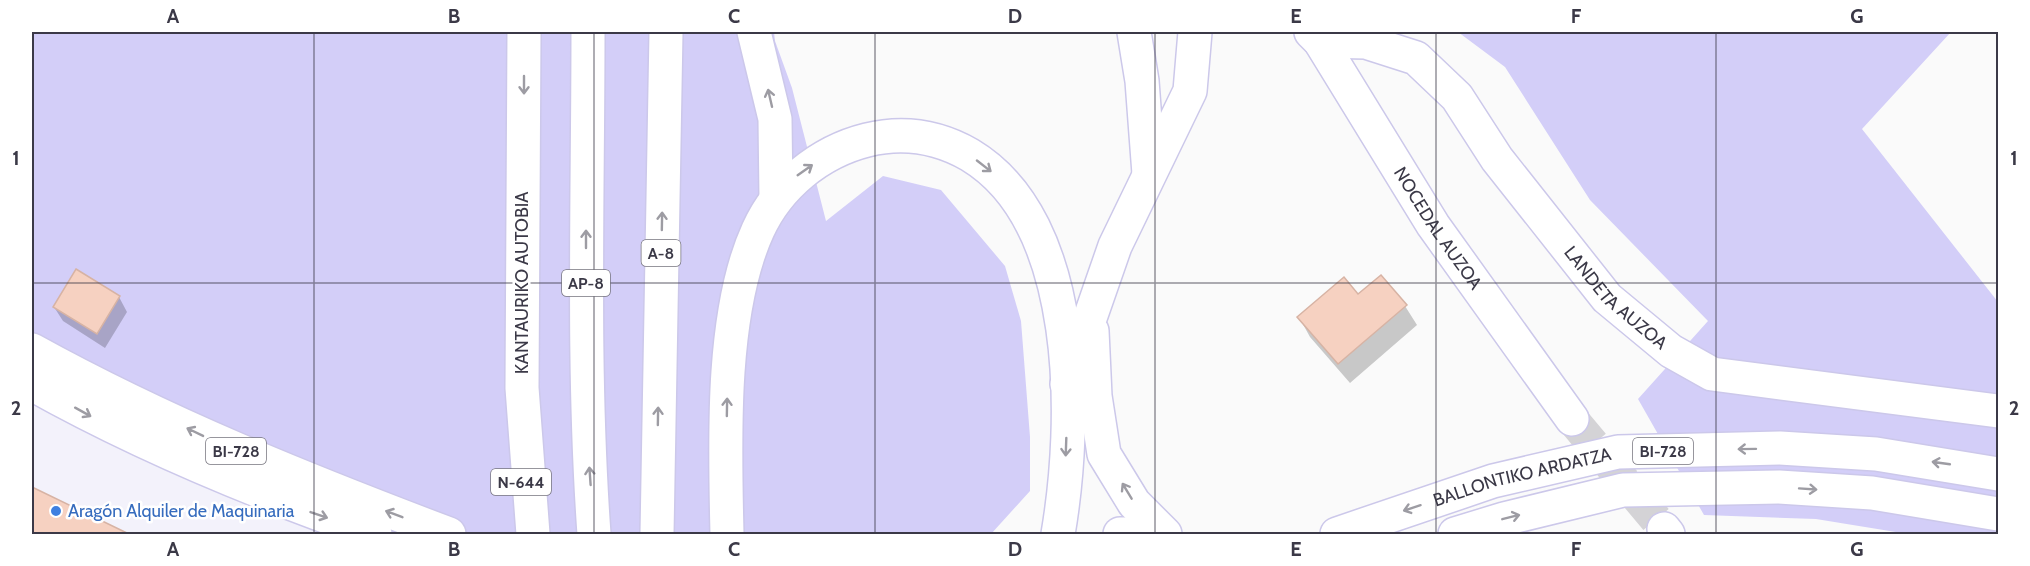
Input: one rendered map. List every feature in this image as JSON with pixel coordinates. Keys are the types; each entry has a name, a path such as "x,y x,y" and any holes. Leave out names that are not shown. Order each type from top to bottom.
{"main road":[{"name":"KANTAURIKO AUTOBIA","path":"524,32 521,325 523,430 533,534"},
{"name":"AP-8","path":"588,32 586,266 589,466 594,534"},
{"name":"A-8","path":"657,534 666,32"},
{"path":"754,32 775,119 776,198"},
{"path":"1111,32 1128,53 1142,81"},
{"path":"1134,32 1142,81 1149,176"},
{"path":"1066,389 1115,246 1190,90 1195,32"},
{"name":"LANDETA AUZOA","path":"1316,36 1366,42 1416,58 1457,97 1497,159 1607,298 1671,351 1712,374 1998,411"},
{"name":"NOCEDAL AUZOA","path":"1316,36 1433,225 1572,418"},
{"path":"727,534 725,466 727,386 736,309 746,264 758,230 776,198 796,177 823,158 851,144 889,135 915,135 950,144 986,165 1017,197 1040,239 1053,276 1062,332 1066,389 1064,494 1058,534"},
{"path":"1091,311 1095,396 1104,454 1134,503 1165,534"},
{"name":"BI-728","path":"32,350 90,382 214,441 319,485 449,534"},
{"name":"BI-728","path":"32,384 93,418 268,497 375,534"},
{"name":"N-644","path":"518,534 523,430"},
{"name":"BALLONTIKO ARDATZA","path":"1337,534 1493,482 1618,452 1780,448 1876,454 1998,474"},
{"path":"725,466 737,534"},
{"path":"657,474 670,534"},
{"name":"BALLONTIKO ARDATZA","path":"1455,534 1504,519 1623,490 1779,487 1872,493 1998,514"},
{"path":"1120,534 1142,534"}],"shaded area":[{"path":"32,32 774,32 775,41 792,88 826,221 883,176 941,190 1005,266 1021,321 1030,437 1030,491 991,534 324,534 192,477 32,394"},
{"path":"1458,32 1951,32 1862,129 1998,302 1998,534 1908,534 1816,519 1704,515 1638,399 1708,321 1590,200 1505,67"},
{"path":"32,394 192,477 324,534 32,534"}],"building":[{"path":"76,269 120,296 97,334 53,307"},
{"path":"1381,275 1407,305 1338,364 1297,317 1344,277 1358,294"},
{"name":"Aragón Alquiler de Maquinaria","path":"32,487 129,534 32,534"}],"tunnel":[{"path":"1572,419 1664,529"}],"place":[{"name":"Aragón Alquiler de Maquinaria","path":"56,511"}]}
